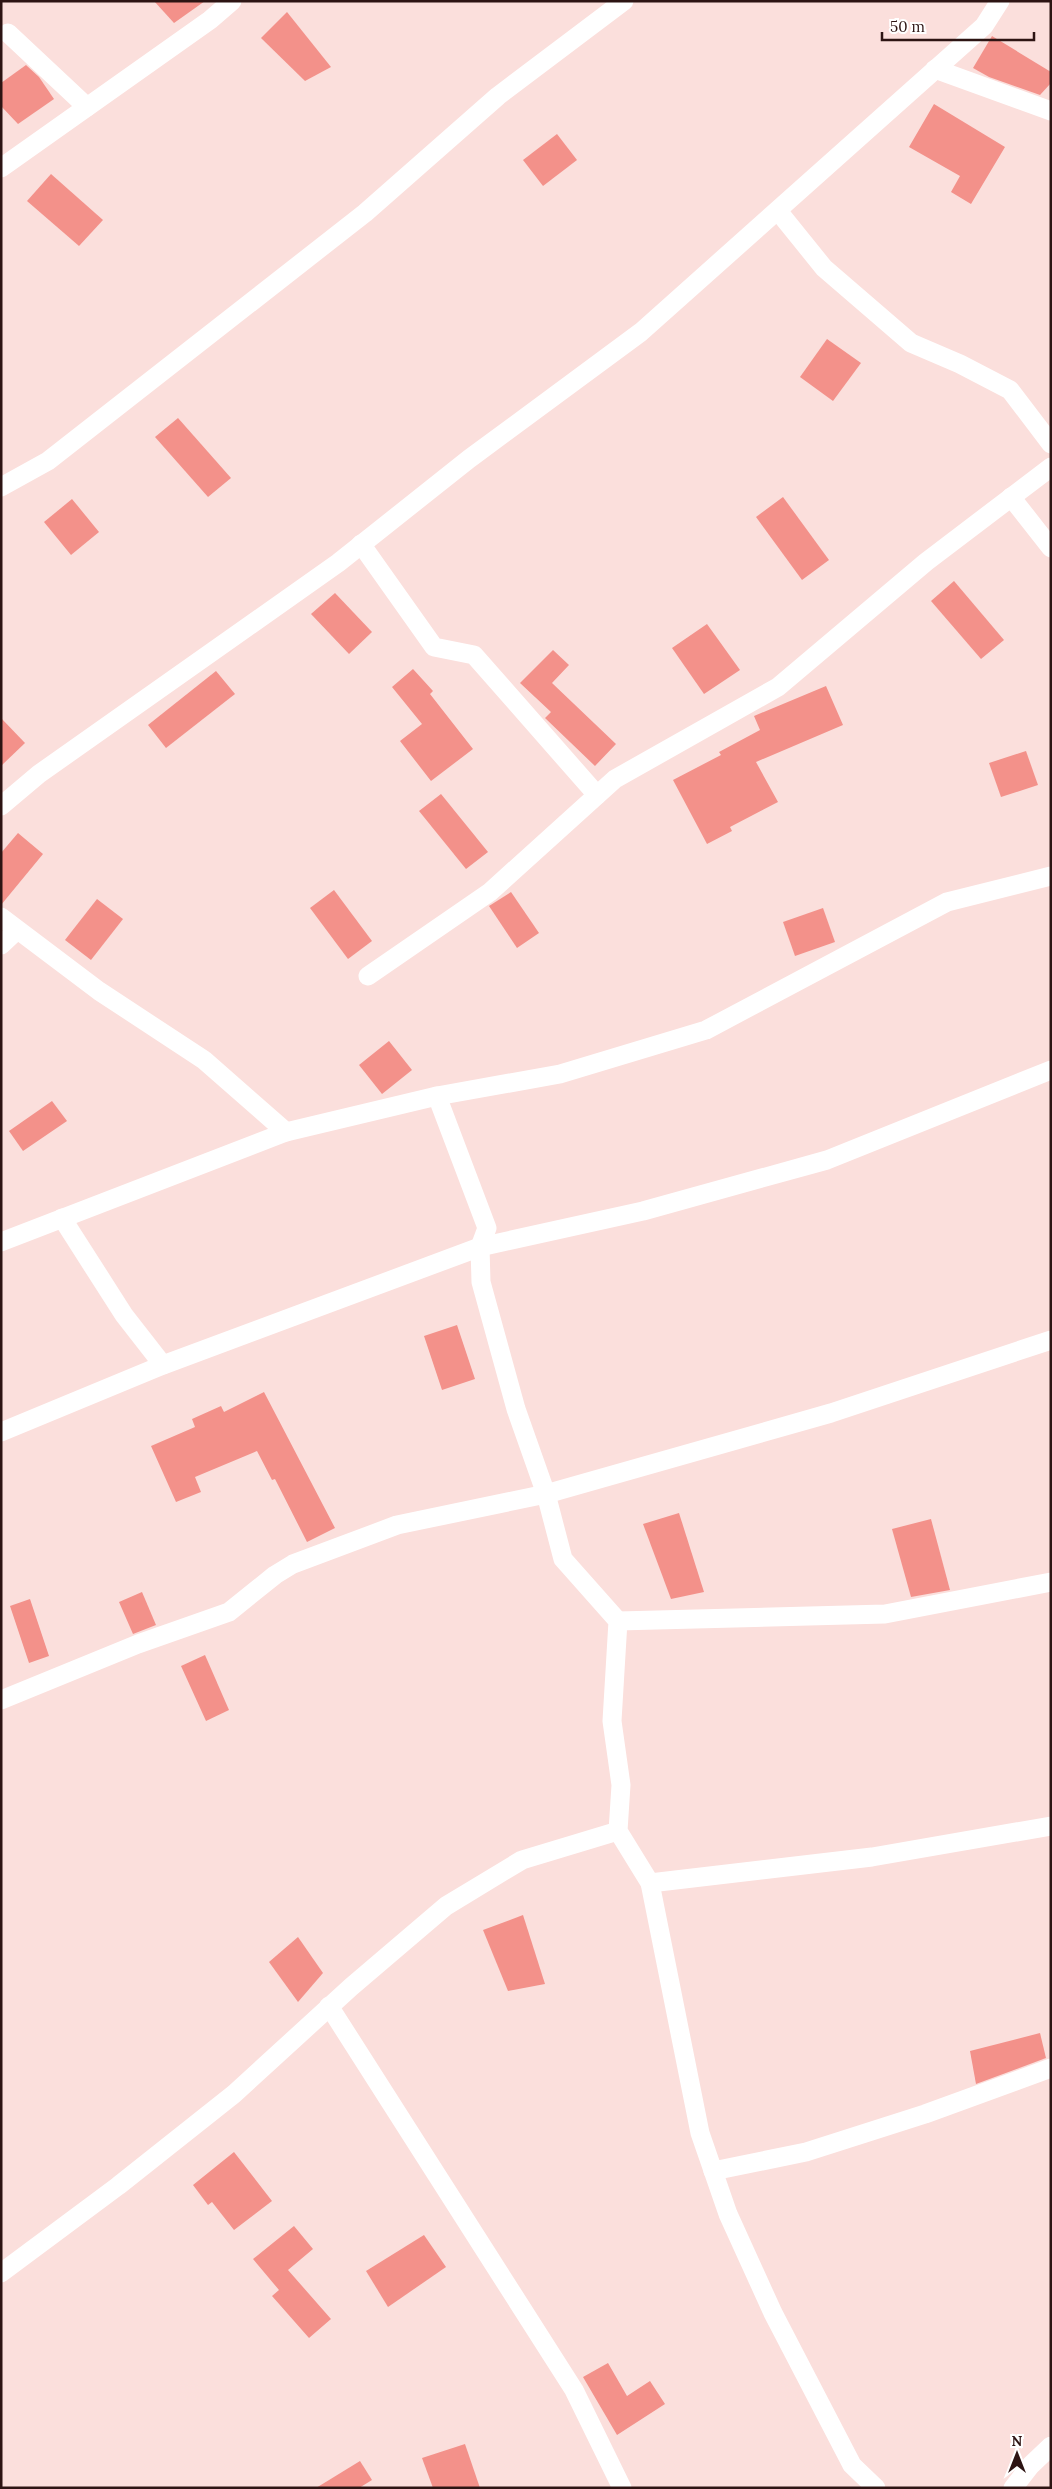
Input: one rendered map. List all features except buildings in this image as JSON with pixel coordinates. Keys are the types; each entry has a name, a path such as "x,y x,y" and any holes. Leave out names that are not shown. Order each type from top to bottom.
{"street":[{"path":"1,168 210,20 232,1"},
{"path":"1,487 55,456 365,213 498,96 624,1"},
{"path":"1,806 38,774 232,638 361,544 469,459 641,332 984,26 1000,1"},
{"path":"8,33 87,107"},
{"path":"935,69 1051,112"},
{"path":"778,210 824,268 911,343 960,364 1010,390 1051,444"},
{"path":"368,976 490,892 615,779 778,687 926,562 1051,467"},
{"path":"1011,497 1051,548"},
{"path":"361,544 434,647 474,655 597,795"},
{"path":"1,1242 286,1132 437,1096 560,1074 706,1030 947,902 1051,877"},
{"path":"1,917 99,991 204,1060 286,1132"},
{"path":"1,945 17,930"},
{"path":"1,1432 163,1365 480,1247 643,1211 827,1160 1051,1070"},
{"path":"437,1096 487,1228 480,1247 481,1282 516,1409 546,1494 563,1559 618,1621 612,1721 621,1784 618,1831 650,1883 700,2133 728,2214 797,2360 852,2465 876,2488"},
{"path":"62,1218 124,1315 163,1365"},
{"path":"1,1700 138,1644 229,1612 275,1575 293,1564 397,1526 546,1494 831,1413 1051,1340"},
{"path":"618,1621 885,1614 1051,1582"},
{"path":"650,1883 872,1857 1051,1826"},
{"path":"1,2273 118,2186 234,2094 329,2006 446,1906 522,1860 618,1831"},
{"path":"329,2006 574,2390 622,2488"},
{"path":"713,2171 806,2152 925,2114 1051,2068"},
{"path":"1013,2488 1051,2446"}]}
